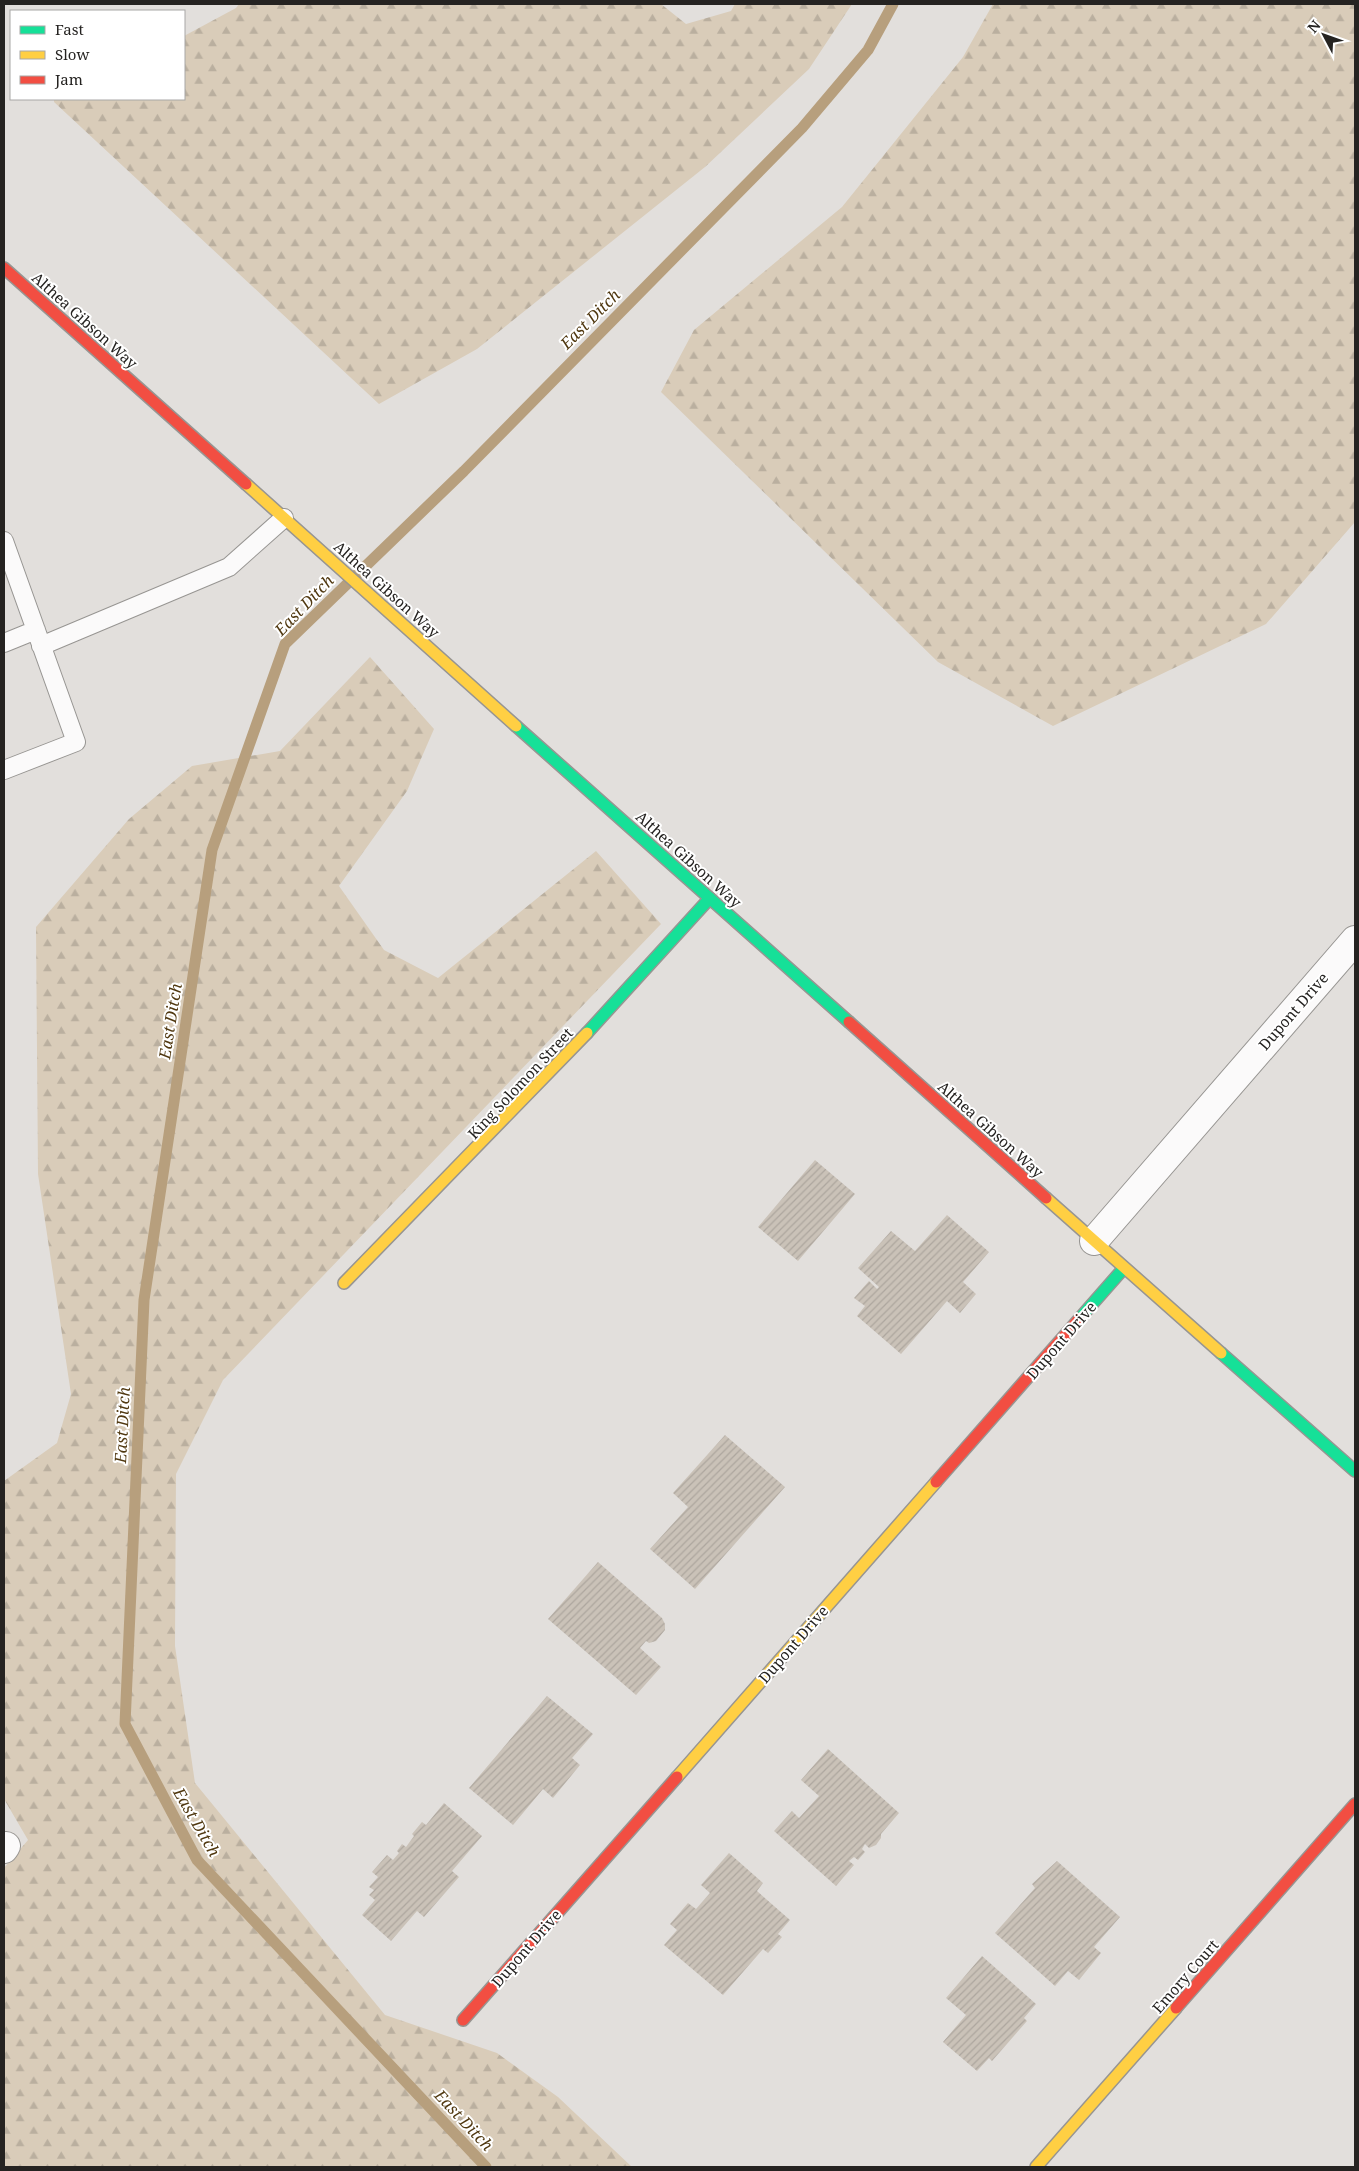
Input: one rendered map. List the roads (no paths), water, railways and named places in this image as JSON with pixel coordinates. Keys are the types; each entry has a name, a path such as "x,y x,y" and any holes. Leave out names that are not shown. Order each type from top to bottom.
{"street":[{"name":"Althea Gibson Way","path":"4,268 1124,1268 1355,1471"},
{"name":"King Solomon Street","path":"344,1283 461,1168 649,968 710,898"},
{"name":"Dupont Drive","path":"1094,1241 1355,940"},
{"name":"Dupont Drive","path":"463,2020 1124,1268"},
{"name":"Emory Court","path":"1036,2167 1355,1804"}],"lane":[{"path":"4,642 39,638 229,567 284,518"},
{"path":"4,541 11,585 39,638 76,742 4,770"}],"waterway":[{"name":"East Ditch","path":"486,2167 197,1860 125,1724 144,1300 212,850 285,644 464,471 802,128 868,50 893,4"}]}
